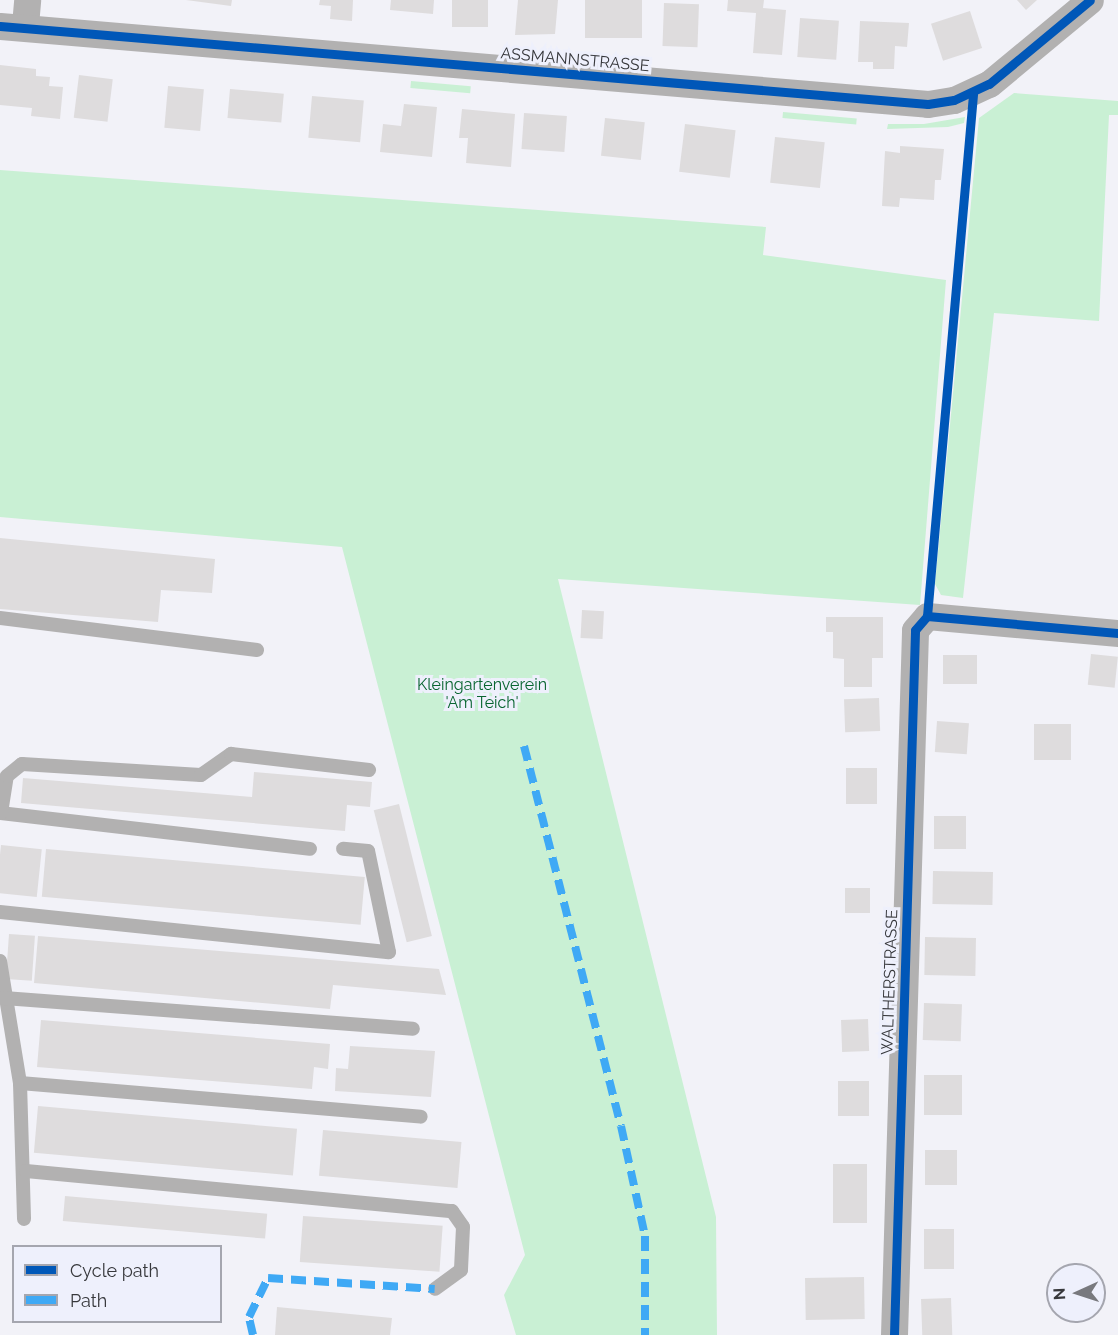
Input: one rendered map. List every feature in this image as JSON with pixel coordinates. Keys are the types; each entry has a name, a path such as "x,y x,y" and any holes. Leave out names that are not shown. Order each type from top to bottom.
{"street":[{"name":"ASSMANNSTRASSE","path":"17,17 928,104 954,100 989,84 1090,0"},
{"name":"WALTHERSTRASSE","path":"894,1335 915,630 927,616 1118,633"}],"lane":[{"path":"0,618 257,650"},
{"path":"310,849 0,813 7,776 22,764 201,775 231,754 369,770"},
{"path":"0,912 390,952 368,851 343,849"},
{"path":"0,961 4,998 20,1083 26,1171 24,1219"},
{"path":"4,998 413,1029"},
{"path":"20,1083 421,1118"},
{"path":"26,1171 452,1211 463,1227 460,1270 435,1289"}],"green space":[{"path":"411,81 471,86 470,93 410,88"},
{"path":"1014,93 1118,101 1118,115 1109,115 1099,321 994,313 963,598 941,595 935,584 979,118"},
{"path":"783,112 857,118 856,124 782,118"},
{"path":"965,117 964,123 948,127 887,129 888,124 924,124"},
{"name":"Kleingartenverein 'Am Teich'","path":"0,170 766,227 763,255 946,280 920,605 558,579 716,1217 717,1335 516,1335 504,1295 525,1255 342,547 0,517"}],"building":[{"path":"186,0 232,0 231,6"},
{"path":"320,0 353,0 352,21 330,19 331,6 319,5"},
{"path":"391,0 434,0 433,14 390,10"},
{"path":"452,0 488,0 488,27 452,27"},
{"path":"518,0 558,0 555,34 515,35"},
{"path":"585,0 642,0 642,38 585,38"},
{"path":"728,0 764,0 763,8 786,10 782,55 753,53 756,13 727,11"},
{"path":"1017,0 1037,0 1026,10"},
{"path":"664,3 699,4 697,47 662,46"},
{"path":"970,11 982,48 943,61 931,24"},
{"path":"800,18 839,21 836,60 797,57"},
{"path":"860,21 909,23 907,47 895,46 894,69 873,69 873,62 858,62"},
{"path":"0,65 36,69 36,76 50,77 49,86 63,87 60,119 31,116 32,108 0,105"},
{"path":"79,75 113,79 108,122 74,118"},
{"path":"168,86 204,89 200,131 164,128"},
{"path":"230,89 284,94 281,123 227,118"},
{"path":"312,96 364,101 360,142 308,138"},
{"path":"404,104 437,107 432,157 380,152 383,124 401,126"},
{"path":"462,109 515,114 511,167 466,163 468,138 459,138"},
{"path":"524,113 567,116 564,152 521,149"},
{"path":"605,118 645,122 641,160 601,156"},
{"path":"685,124 736,130 730,178 679,172"},
{"path":"775,137 825,142 820,188 770,183"},
{"path":"900,146 944,149 941,180 935,180 934,200 900,198 899,207 882,206 885,151 900,153"},
{"path":"0,538 215,559 212,593 161,590 158,622 0,609"},
{"path":"582,610 604,611 603,639 581,638"},
{"path":"826,617 883,617 883,658 872,658 872,687 844,687 844,659 833,658 833,632 826,632"},
{"path":"1091,654 1118,657 1115,688 1088,685"},
{"path":"943,655 977,655 977,684 943,684"},
{"path":"879,698 880,731 845,732 844,699"},
{"path":"937,721 969,723 967,754 935,752"},
{"path":"1034,724 1071,724 1071,760 1034,760"},
{"path":"846,768 877,768 877,804 846,804"},
{"path":"254,772 372,782 370,807 347,805 345,831 21,803 23,778 252,797"},
{"path":"399,804 432,936 407,942 374,810"},
{"path":"934,816 966,816 966,849 934,849"},
{"path":"1,845 42,849 37,897 0,893"},
{"path":"46,849 365,877 361,925 42,897"},
{"path":"933,871 993,872 992,905 932,904"},
{"path":"845,888 870,888 870,913 845,913"},
{"path":"9,934 35,936 32,981 6,979"},
{"path":"38,936 439,969 446,995 333,985 330,1009 34,983"},
{"path":"925,937 976,938 975,976 924,975"},
{"path":"924,1003 962,1004 961,1041 923,1040"},
{"path":"868,1019 869,1051 842,1052 841,1020"},
{"path":"41,1020 330,1044 328,1069 314,1067 312,1089 37,1067"},
{"path":"350,1046 435,1051 431,1097 335,1091 336,1068 348,1069"},
{"path":"924,1075 962,1075 962,1115 924,1115"},
{"path":"838,1081 869,1081 869,1116 838,1116"},
{"path":"38,1106 297,1129 293,1175 34,1153"},
{"path":"323,1130 461,1142 457,1188 319,1176"},
{"path":"925,1150 957,1150 957,1185 925,1185"},
{"path":"833,1164 867,1164 867,1223 833,1223"},
{"path":"65,1196 267,1214 265,1239 63,1221"},
{"path":"303,1216 443,1226 439,1272 300,1262"},
{"path":"924,1229 954,1229 954,1269 924,1269"},
{"path":"864,1277 865,1319 806,1320 805,1278"},
{"path":"951,1298 952,1335 922,1335 921,1299"},
{"path":"277,1307 392,1318 390,1335 275,1335"}],"marked path":[{"path":"524,746 621,1126 645,1236 645,1335"},
{"path":"253,1335 249,1317 268,1278 435,1289"}],"cycle path":[{"path":"0,26 928,104 954,100 989,84 1090,0"},
{"path":"927,616 973,94"},
{"path":"894,1335 915,630 927,616 1118,633"}]}
